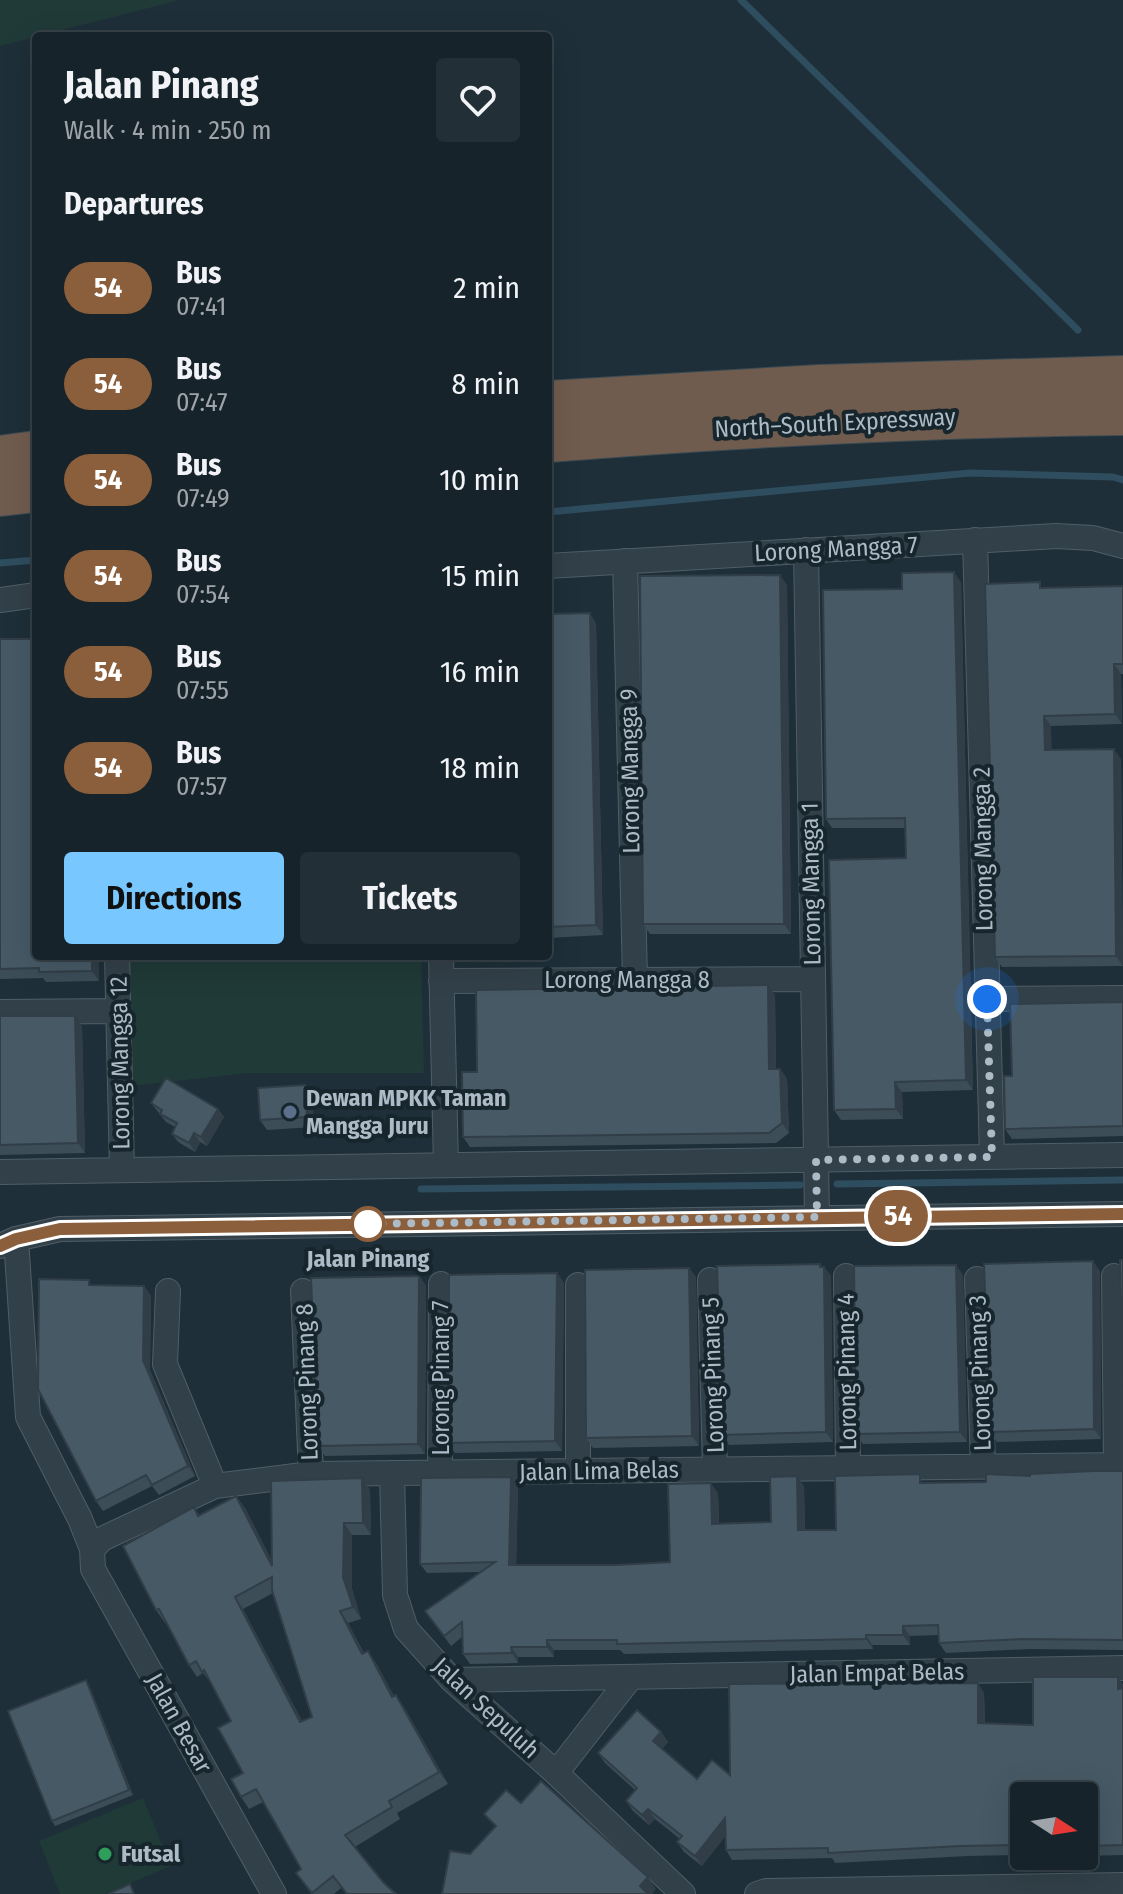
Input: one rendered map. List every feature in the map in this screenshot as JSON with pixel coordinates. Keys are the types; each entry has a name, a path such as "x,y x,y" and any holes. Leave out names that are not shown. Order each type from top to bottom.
{"highway":[{"name":"North–South Expressway","path":"552,403 820,387 1123,378"},
{"name":"North–South Expressway","path":"552,440 736,427 1123,413"},
{"path":"0,458 32,454"},
{"path":"0,494 32,490"}],"street":[{"name":"Lorong Mangga 7","path":"552,566 1056,536 1093,538 1123,546"},
{"name":"Lorong Mangga 2","path":"975,540 992,1157"},
{"name":"Lorong Mangga 1","path":"806,550 817,1217"},
{"name":"Lorong Mangga 9","path":"625,561 635,980"},
{"path":"0,600 32,596"},
{"name":"Lorong Mangga 12","path":"117,960 122,1170"},
{"path":"441,960 446,1165"},
{"name":"Lorong Mangga 8","path":"441,981 813,979"},
{"path":"987,999 1123,998"},
{"path":"0,1012 118,1011"},
{"path":"0,1172 1123,1155"},
{"path":"8,1243 60,1229 1123,1214"},
{"name":"Jalan Besar","path":"8,1243 28,1417 92,1549 93,1569 274,1894"},
{"name":"Lorong Pinang 4","path":"846,1276 848,1468"},
{"path":"1114,1276 1120,1465"},
{"name":"Lorong Pinang 3","path":"977,1279 983,1466"},
{"name":"Lorong Pinang 5","path":"710,1280 715,1469"},
{"name":"Lorong Pinang 7","path":"440,1472 441,1284"},
{"path":"578,1285 578,1471"},
{"path":"168,1291 165,1364 215,1486"},
{"name":"Lorong Pinang 8","path":"303,1291 311,1474"},
{"name":"Jalan Lima Belas","path":"92,1549 102,1539 215,1486 311,1474 1120,1465"},
{"name":"Jalan Sepuluh","path":"392,1473 395,1595 406,1629 452,1680 556,1773 683,1894"},
{"name":"Jalan Empat Belas","path":"452,1680 1123,1668"},
{"path":"556,1773 631,1677"},
{"path":"757,1894 766,1891 1123,1885"}],"green space":[{"path":"0,0 180,0 55,32 32,32 32,38 0,46"},
{"path":"128,960 421,960 424,1073 247,1073 132,1086"},
{"name":"Futsal","path":"143,1798 171,1866 104,1894 60,1894 39,1841"}],"building":[{"path":"954,572 966,1080 895,1082 896,1109 834,1110 829,860 906,858 905,818 826,819 823,590 902,589 902,573"},
{"path":"780,575 784,924 643,924 640,576"},
{"path":"1040,582 1040,588 1123,586 1123,664 1114,664 1115,714 1044,716 1045,750 1114,749 1116,956 995,957 985,584"},
{"path":"590,613 596,925 552,927 552,614"},
{"path":"0,639 32,639 32,960 92,960 92,971 0,969"},
{"path":"768,985 769,1069 780,1069 782,1123 769,1133 463,1137 462,1072 477,1072 476,990"},
{"path":"1123,1002 1123,1126 1005,1129 1004,1076 1012,1076 1010,1004"},
{"path":"0,1016 75,1016 78,1143 0,1145"},
{"path":"166,1078 218,1109 201,1137 194,1133 189,1143 172,1134 177,1123 160,1114 162,1110 151,1103"},
{"path":"305,1085 307,1117 260,1120 258,1088"},
{"path":"1120,1260 1123,1260 1123,1389"},
{"path":"1093,1261 1094,1429 990,1432 984,1264"},
{"path":"820,1264 824,1267 826,1432 722,1435 717,1266"},
{"path":"956,1265 960,1432 856,1434 854,1266"},
{"path":"689,1268 692,1436 586,1438 585,1270"},
{"path":"557,1273 555,1441 448,1443 449,1275"},
{"path":"419,1276 418,1444 318,1446 311,1278"},
{"path":"39,1279 89,1280 89,1285 144,1286 143,1360 188,1466 152,1485 146,1475 96,1501 38,1389"},
{"path":"1123,1471 1123,1640 1022,1639 939,1643 938,1625 903,1626 903,1635 866,1635 866,1639 617,1644 617,1640 547,1640 547,1647 511,1647 512,1653 463,1654 462,1622 444,1636 425,1611 495,1562 420,1564 421,1478 511,1477 509,1565 616,1565 670,1562 668,1484 711,1483 712,1524 771,1522 770,1477 797,1476 798,1530 836,1530 835,1476 920,1474 920,1483 986,1482 986,1474 1030,1476"},
{"path":"362,1478 363,1523 344,1523 343,1577 353,1607 340,1611 362,1654 368,1651 392,1697 396,1695 439,1772 389,1801 392,1807 345,1835 396,1894 347,1894 333,1876 312,1893 296,1873 301,1869 256,1789 241,1797 231,1779 243,1773 218,1728 231,1721 204,1670 202,1672 196,1661 189,1665 123,1546 194,1507 198,1516 236,1496 272,1566 271,1481","holes":["272,1577 272,1590 312,1717 300,1722 235,1597"]},
{"path":"1033,1677 1118,1677 1118,1689 1123,1688 1123,1845 1098,1846 1098,1782 1010,1782 1010,1845 828,1853 828,1848 726,1850 725,1818 695,1856 677,1842 682,1836 648,1809 642,1815 626,1801 637,1788 598,1753 637,1710 661,1732 653,1741 697,1779 712,1760 730,1775 729,1684 978,1683 978,1723 1033,1725"},
{"path":"86,1680 129,1790 52,1821 8,1711"},
{"path":"541,1781 648,1877 640,1886 648,1894 442,1894 450,1851 470,1854 496,1826 484,1814 506,1790 521,1803"},
{"path":"130,1884 134,1894 108,1894"}],"waterway":[{"path":"741,0 1078,330"},
{"path":"552,512 970,473 1113,477 1123,480"},
{"path":"0,563 32,560"},
{"path":"837,1184 1123,1180"},
{"path":"421,1189 800,1185"}],"bus line":[{"name":"54","path":"0,1246 36,1233 60,1229 1123,1214"}],"place":[{"name":"Dewan MPKK Taman Mangga Juru","path":"290,1112"},
{"name":"Jalan Pinang","path":"368,1224"},
{"name":"Futsal","path":"105,1854"}],"route":[{"path":"368,1224 817,1217 816,1160 992,1157 987,999"}]}
